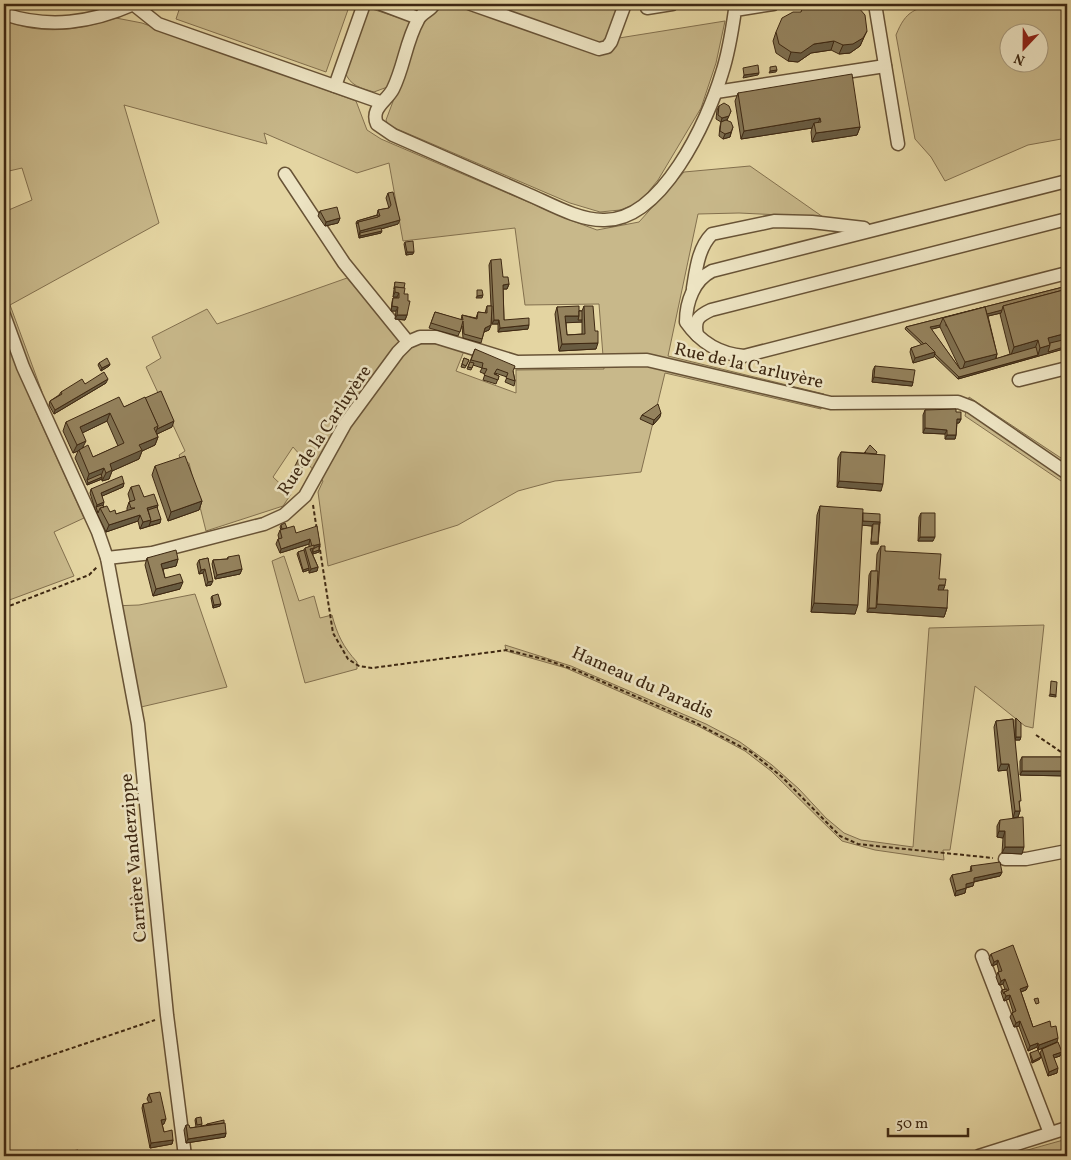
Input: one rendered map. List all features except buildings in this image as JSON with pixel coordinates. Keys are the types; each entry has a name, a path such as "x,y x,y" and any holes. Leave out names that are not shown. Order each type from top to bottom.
{"street":[{"path":"4,14 20,19 49,23 78,22 106,16 134,4 158,24 380,102"},
{"path":"335,86 364,4"},
{"path":"381,4 418,18"},
{"path":"434,4 429,11 418,18 393,88 380,102 376,120 386,132 575,214 608,220 626,216 640,210 666,183 690,147 716,92 726,61 732,7 773,4"},
{"path":"471,4 599,49 607,47 611,42 625,4"},
{"path":"647,8 672,4"},
{"path":"875,4 898,144"},
{"path":"716,92 885,66"},
{"path":"285,174 344,263 408,342"},
{"path":"691,294 698,282 712,271 1067,181"},
{"path":"697,335 695,324 697,318 711,310 1067,219"},
{"path":"879,228 867,229 812,222 774,221 712,234 707,239 698,257 686,312 686,322 697,335 720,351 744,356 1067,273"},
{"path":"4,315 17,354 98,532 107,558"},
{"name":"Rue de la Carluyère","path":"107,558 152,553 264,524 292,509 310,486 345,424 408,342 420,337 436,336 517,362 647,360 831,402 958,402 971,407 1067,473"},
{"path":"1019,380 1067,368"},
{"name":"Carrière Vanderzippe","path":"107,558 138,724 166,1015 186,1156"},
{"path":"1005,859 1026,859 1067,851"},
{"path":"982,956 1050,1133"},
{"path":"979,1156 1067,1128"}],"path":[{"name":"Hameau du Paradis","path":"310,486 333,633 348,658 359,666 372,668 508,650 547,660 578,671 694,722 751,752 782,777 840,836 858,844 926,853 1005,859"},
{"path":"4,608 89,575 107,558"},
{"path":"1036,735 1067,756"},
{"path":"4,1071 166,1015"}],"shaded area":[{"path":"181,4 350,4 326,72 176,19"},
{"path":"441,4 452,4 586,50 619,38 725,21 716,63 701,108 658,180 639,203 620,210 600,212 570,203 388,125 386,120 423,22"},
{"path":"480,4 621,4 609,39 603,44"},
{"path":"941,4 1067,4 1067,138 1028,145 945,181 931,157 915,139 896,35 908,15 918,9"},
{"path":"369,8 409,21 411,25 390,86 374,92 360,88 347,77 345,72 366,11"},
{"path":"116,18 142,23 356,101 367,130 381,139 597,230 639,222 684,172 750,166 823,217 739,213 698,214 668,356 824,394 821,409 665,373 641,472 555,481 518,491 458,525 328,566 318,492 323,481 293,447 273,477 291,494 283,506 206,531 189,463 181,461 179,455 185,451 146,367 161,358 152,337 207,309 217,324 347,278 409,350 415,344 436,344 464,351 456,371 516,393 516,370 604,369 599,304 525,305 515,228 403,241 389,163 357,173 264,133 267,144 124,105 159,223 10,305 42,392 30,399 84,518 54,532 74,576 4,602 4,212 32,200 22,168 9,171 4,160 4,20 32,28 60,30 88,26"},
{"path":"969,397 1067,462 1067,485 965,416"},
{"path":"284,556 299,601 314,596 320,618 332,615 341,640 357,662 357,669 305,683 272,561"},
{"path":"195,594 227,687 141,707 111,606 139,605"},
{"path":"1044,625 1033,728 1025,726 975,686 950,850 943,850 944,860 875,850 842,841 771,771 745,751 700,727 566,668 506,651 505,645 571,666 706,724 740,742 772,765 844,833 861,840 913,847 929,628"},
{"path":"1067,1139 1067,1156 1006,1156"}]}
